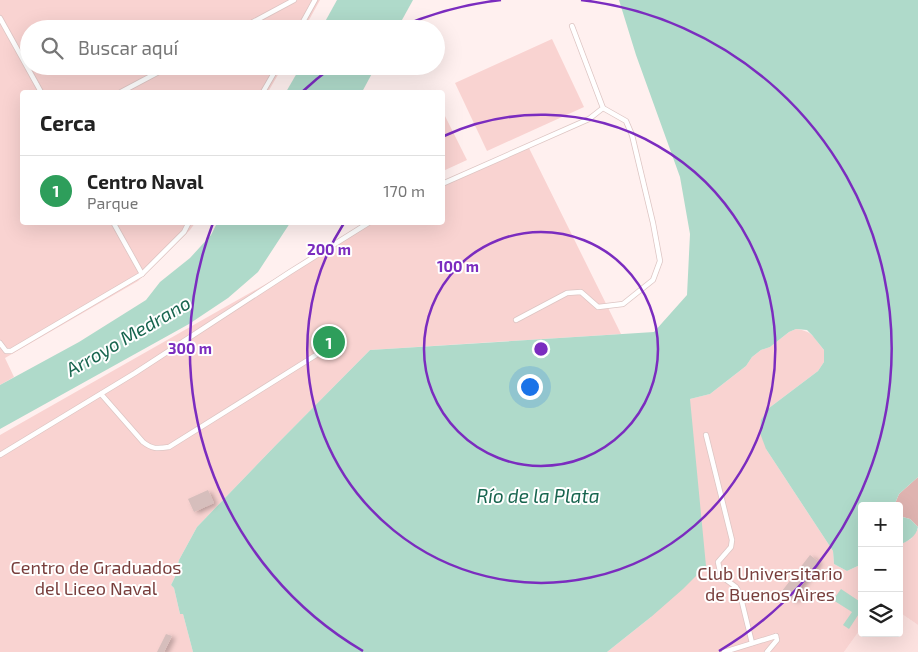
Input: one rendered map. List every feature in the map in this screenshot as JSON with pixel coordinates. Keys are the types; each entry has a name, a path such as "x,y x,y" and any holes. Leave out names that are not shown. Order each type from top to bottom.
{"lane":[{"path":"257,20 294,0"},
{"path":"304,20 315,0"},
{"path":"0,18 20,54"},
{"path":"516,320 567,293 580,292 598,307 624,304 652,280 660,260 632,135 626,121 603,108 572,26"},
{"path":"32,75 40,90"},
{"path":"125,90 153,75"},
{"path":"264,90 273,75"},
{"path":"445,183 589,119 603,108"},
{"path":"115,225 142,274"},
{"path":"0,343 6,351 11,351 142,274 184,232 188,225"},
{"path":"0,455 135,373 365,225"},
{"path":"101,394 143,442 150,447 169,447 316,356"},
{"path":"706,435 732,540 731,547 718,562 721,576 736,587 740,594 752,644"},
{"path":"724,652 776,636 777,640 767,652"}],"shaded area":[{"path":"918,477 918,527 910,519 903,517 903,502 896,502 899,494"},
{"path":"903,615 918,625 918,652 844,652 858,633 858,637 903,637"}],"green space":[{"path":"0,0 320,0 309,20 20,20 20,75 278,75 269,90 20,90 20,225 194,225 138,281 5,358 14,377 0,385"},
{"path":"552,39 584,107 487,151 455,83"},
{"path":"445,116 467,160 445,170"},
{"name":"Centro de Graduados del Liceo Naval","path":"527,144 621,334 370,350 197,527 179,560 171,585 174,588 180,614 183,614 193,652 0,652 0,435 369,225 445,225 445,184"},
{"name":"Club Universitario de Buenos Aires","path":"796,329 810,333 824,350 824,362 818,371 769,408 766,449 833,551 834,564 847,571 858,566 858,633 844,652 607,652 651,617 690,399 710,394 746,366 752,357 761,350 770,347 789,332"},
{"path":"918,529 918,625 903,615 903,543 911,539"}],"water":[{"path":"337,0 413,0 402,20 326,20"},
{"name":"Río de la Plata","path":"619,0 918,0 918,477 899,494 896,502 858,502 858,566 847,571 834,564 833,551 766,449 760,433 761,420 769,408 818,371 824,362 824,350 812,335 807,330 796,329 789,332 770,347 761,350 752,357 746,366 710,394 690,399 706,566 651,617 607,652 193,652 183,614 180,614 174,588 171,585 179,560 197,527 370,350 654,332 687,295 690,234 680,177 636,55"},
{"path":"296,75 371,75 363,90 287,90"},
{"name":"Arroyo Medrano","path":"216,225 289,225 258,272 228,298 189,324 0,429 0,385 79,342 146,300 160,282 190,258 211,235"},
{"path":"903,517 910,519 918,527 913,536 903,543"},
{"path":"841,589 858,600 858,615 849,629 843,625 852,612 833,600"}],"building":[{"path":"208,490 214,503 194,512 188,499"},
{"path":"810,555 819,562 796,593 799,595 795,601 782,591"},
{"path":"166,634 172,636 164,652 157,652"}],"place":[{"name":"Centro Naval","path":"329,342"}]}
